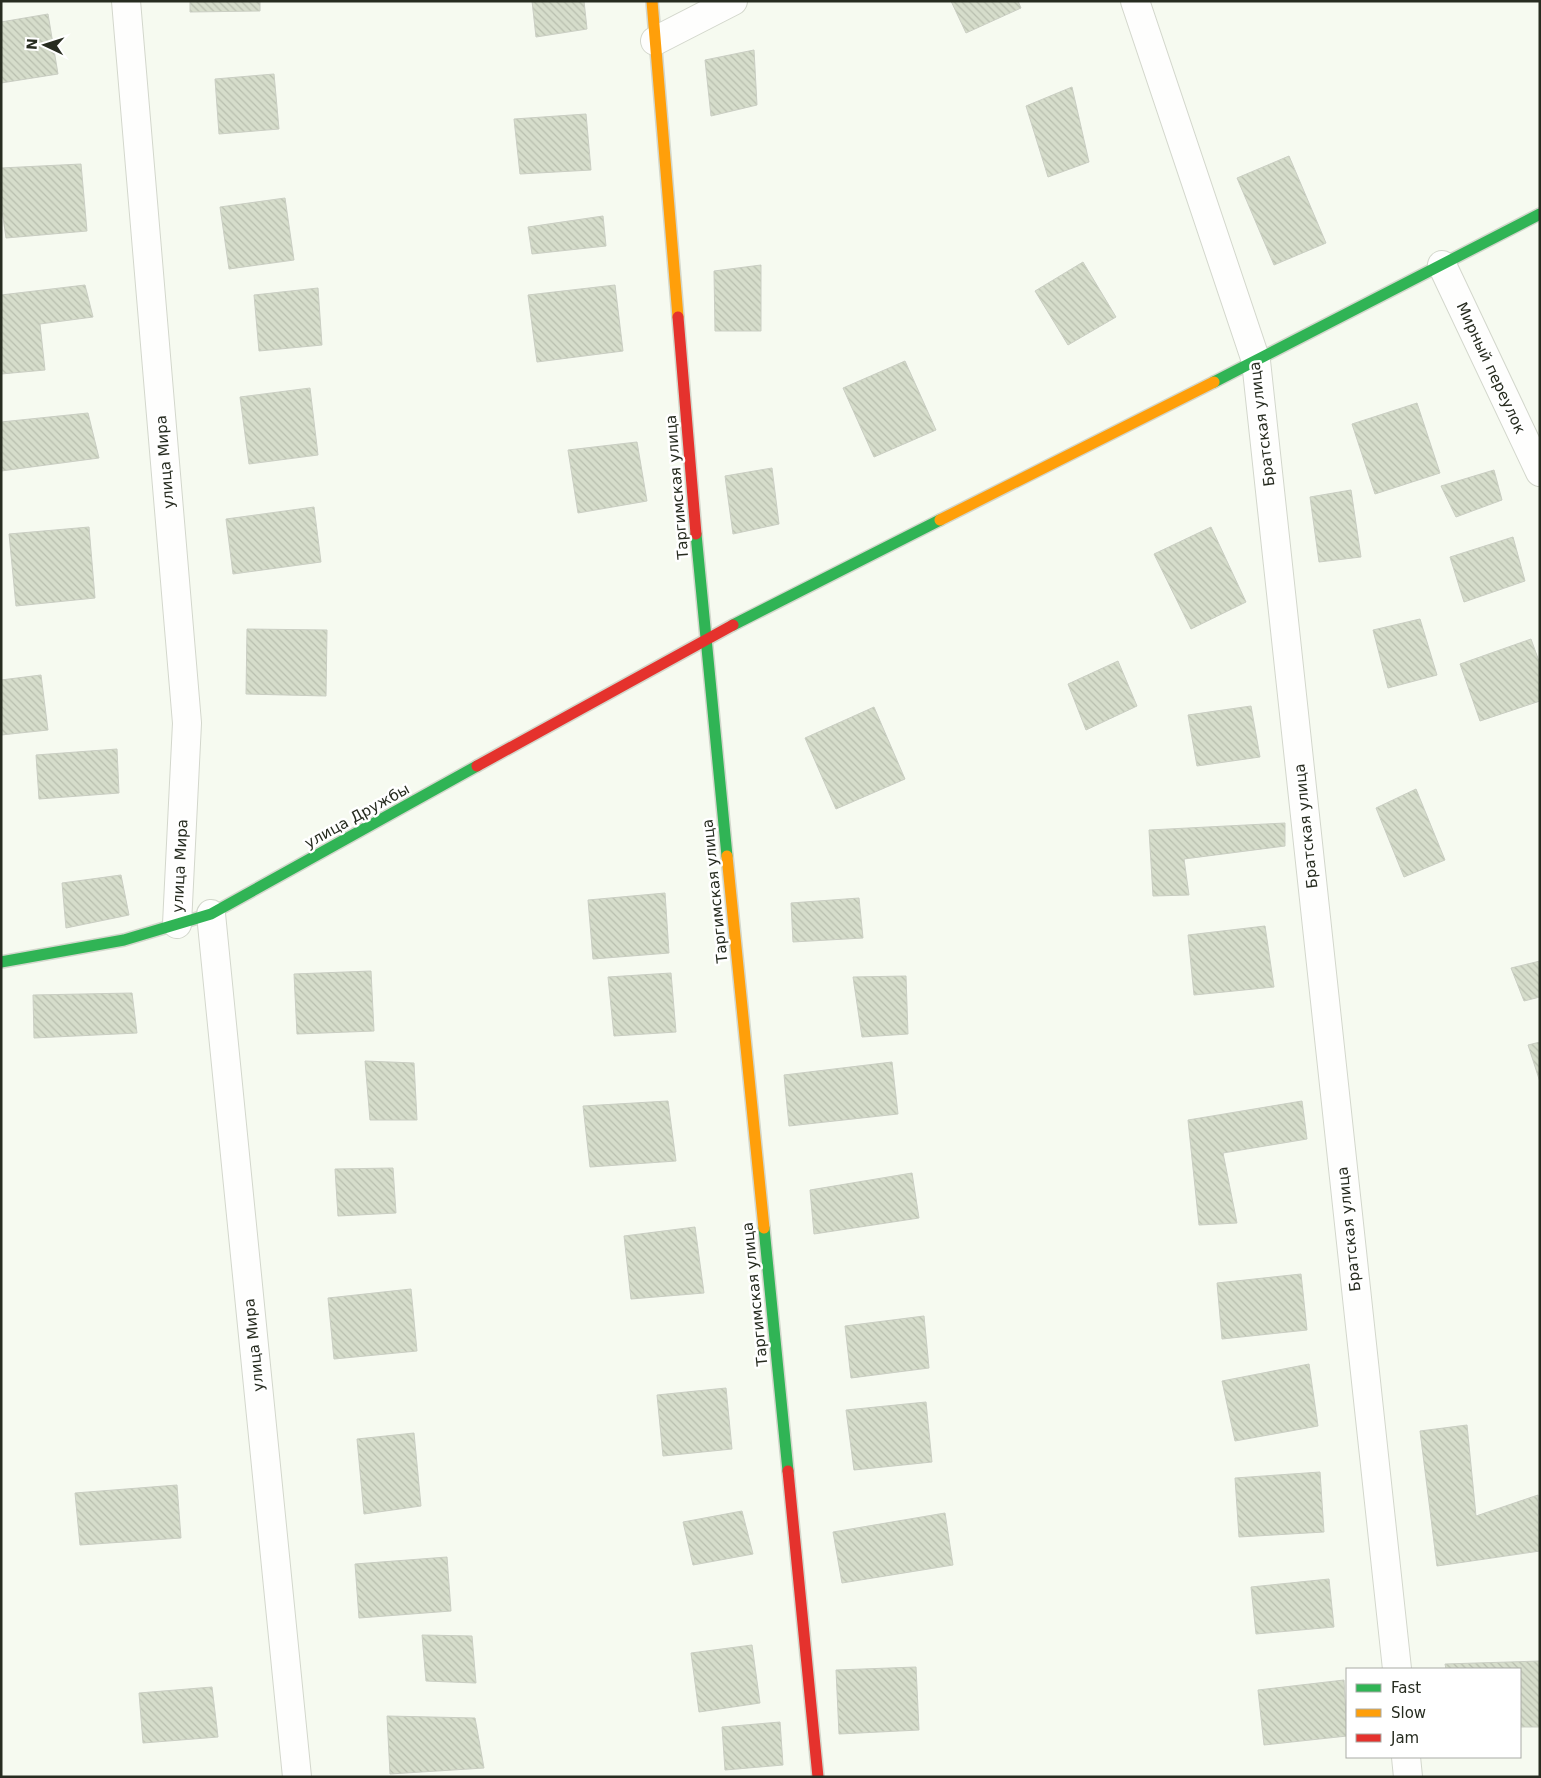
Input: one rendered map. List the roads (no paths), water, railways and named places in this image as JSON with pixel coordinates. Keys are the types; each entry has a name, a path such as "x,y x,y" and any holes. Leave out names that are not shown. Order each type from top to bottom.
{"street":[{"name":"улица Мира","path":"126,1 187,723 178,924"},
{"name":"Таргимская улица","path":"652,1 705,639 818,1777"},
{"path":"655,41 733,1"},
{"name":"Братская улица","path":"1135,1 1256,361 1397,1668"},
{"name":"улица Дружбы","path":"1,962 124,940 211,914 705,639 1256,361 1540,214"},
{"name":"Мирный переулок","path":"1442,265 1540,472"},
{"name":"улица Мира","path":"211,914 298,1777"},
{"path":"1406,1758 1408,1777"}]}
